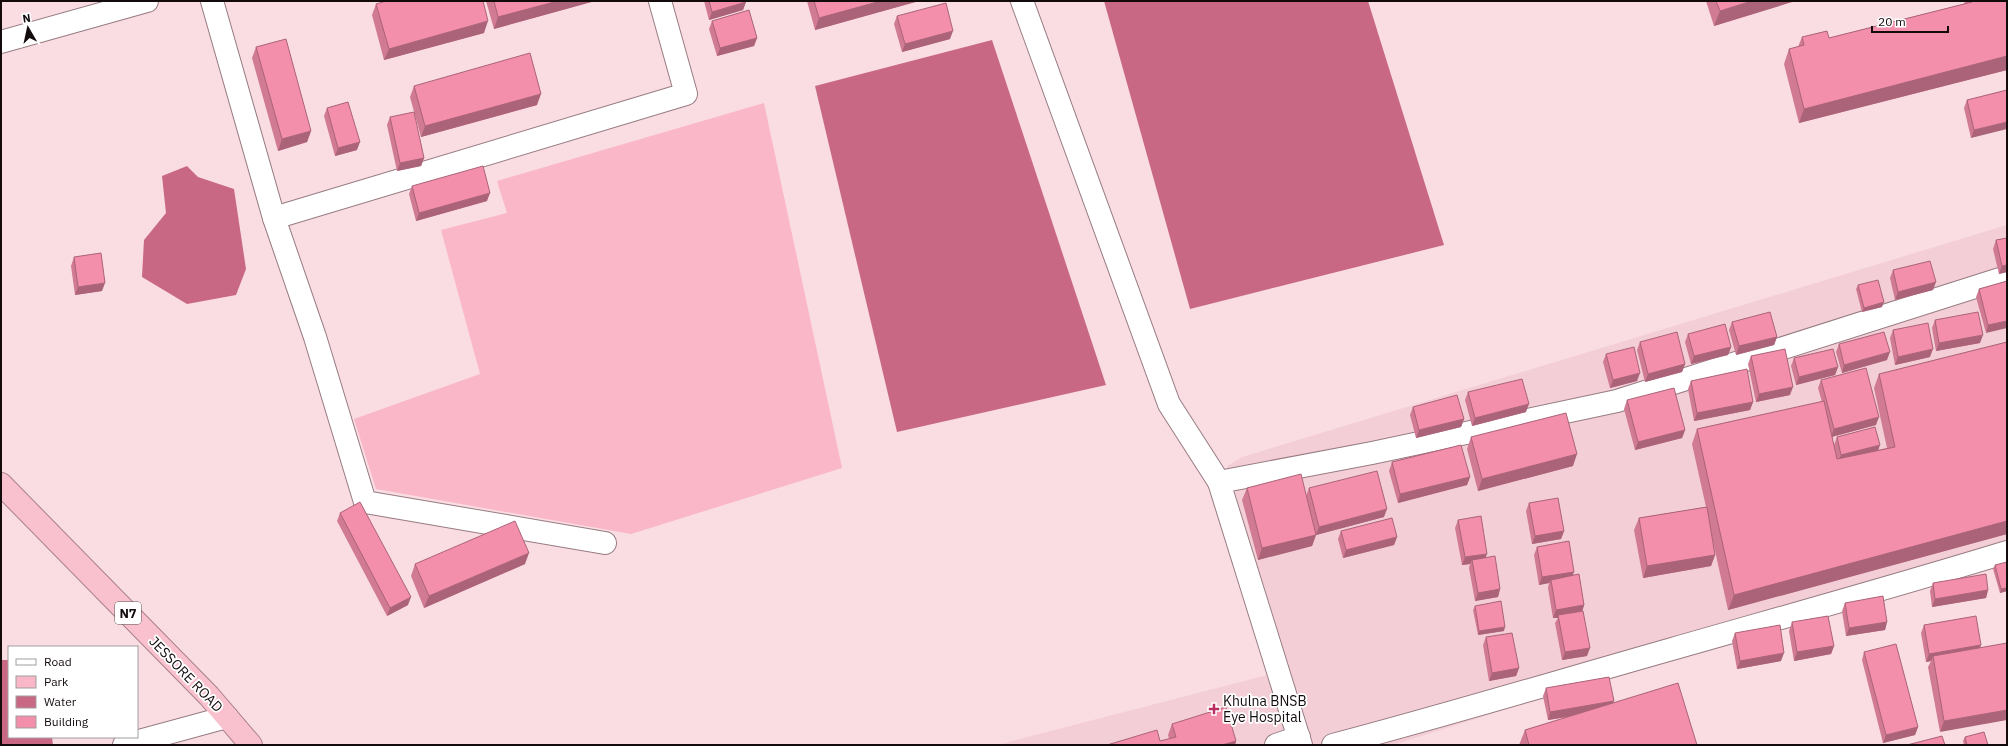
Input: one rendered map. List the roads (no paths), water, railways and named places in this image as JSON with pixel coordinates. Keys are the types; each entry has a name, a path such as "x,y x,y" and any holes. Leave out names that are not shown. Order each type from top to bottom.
{"highway":[{"name":"JESSORE ROAD","path":"1,484 209,696 251,745"}],"street":[{"path":"1,42 147,1"},
{"path":"212,1 274,218 315,338 365,502 605,543"},
{"path":"274,218 686,94 660,1"},
{"path":"1022,1 1169,404 1219,482 1300,741 1276,745"},
{"path":"1219,482 1372,453 1617,401 2000,278"},
{"path":"1333,745 1437,718 1672,649 1850,600 2007,552"},
{"path":"124,745 227,717"}],"water":[{"path":"1104,1 1368,1 1444,245 1190,309"},
{"path":"992,40 1106,385 897,432 815,86"},
{"path":"187,166 198,177 234,189 246,269 236,295 187,304 142,277 144,240 166,213 162,176"},
{"path":"1,660 8,660 8,738 52,738 53,745 1,745"}],"place":[{"name":"Khulna BNSB Eye Hospital","path":"1214,709"}]}
